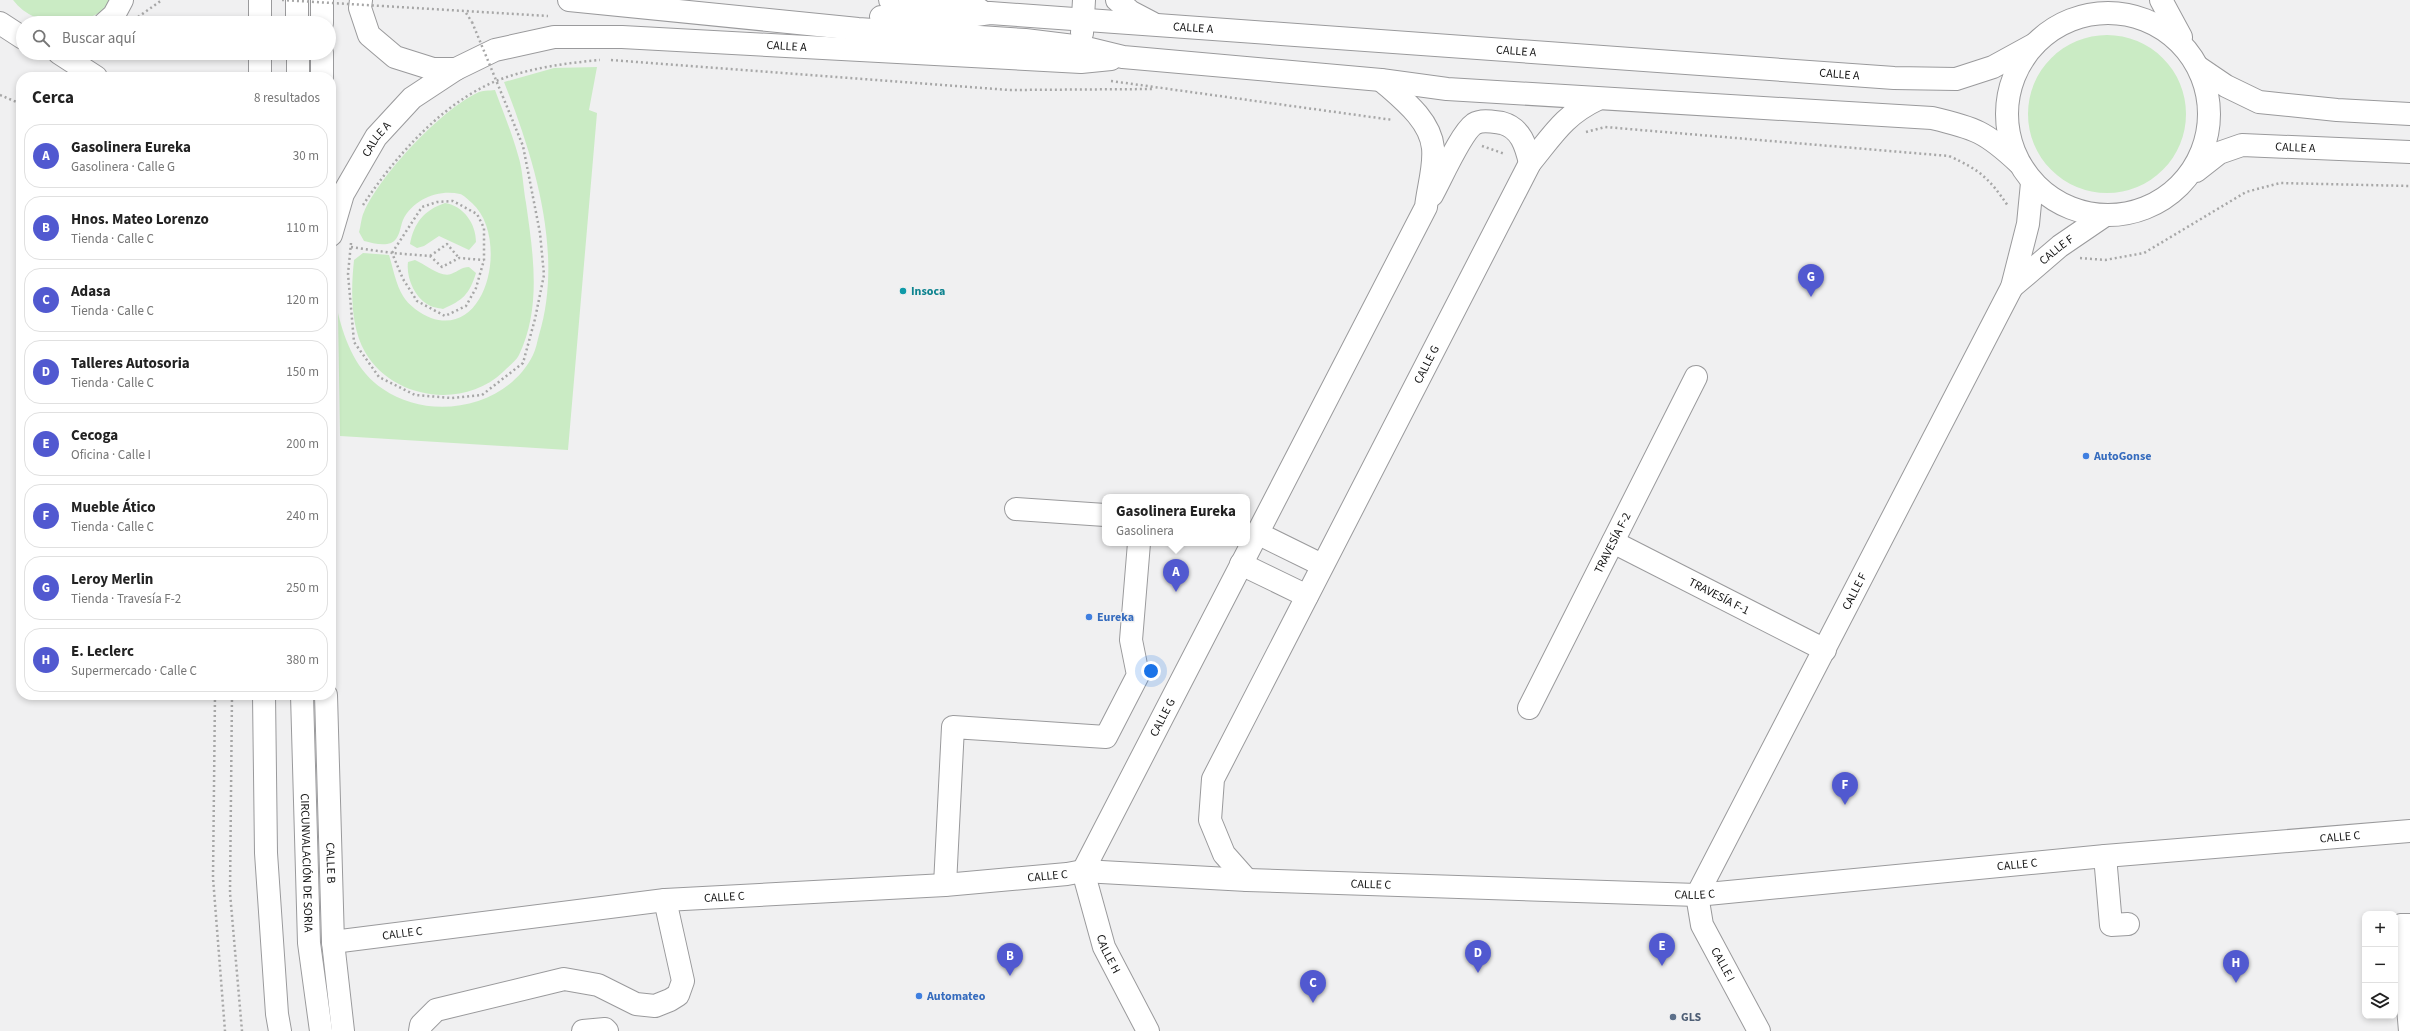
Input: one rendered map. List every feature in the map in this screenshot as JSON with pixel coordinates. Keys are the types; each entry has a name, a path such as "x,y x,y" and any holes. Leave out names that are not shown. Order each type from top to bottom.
{"main road":[{"path":"113,16 122,0"},
{"path":"260,0 260,16"},
{"path":"297,0 297,16"},
{"path":"322,0 322,16"},
{"name":"CALLE A","path":"361,0 360,8 369,35 395,58 433,69 456,68"},
{"name":"CALLE A","path":"569,0 722,14 858,29 1025,40 1082,46 1123,57 1381,80 1447,88 1598,99 1932,118 1971,127 1995,140 2019,163"},
{"name":"CALLE A","path":"890,0 956,3 990,13"},
{"path":"990,13 1029,8 1045,0"},
{"path":"1117,0 1131,12 1160,27"},
{"path":"2076,0 2063,22 2035,44 2016,71 2008,101 2008,133 2019,163 2032,183 2050,199 2071,210 2104,216 2137,213 2167,198 2190,175 2206,145 2211,112 2204,78 2164,8 2162,0"},
{"path":"1082,46 1084,10"},
{"name":"CALLE A","path":"722,14 954,18 990,13 1084,10 1160,27 1894,78 1956,79 1993,68 2035,44"},
{"path":"2063,22 2095,13 2128,14 2161,26 2192,58 2226,86 2259,102 2337,110 2410,114"},
{"path":"0,23 16,33"},
{"name":"CALLE A","path":"341,237 343,194 376,137 412,98 456,68 495,50 554,37 622,37 1081,62 1123,57"},
{"path":"70,60 88,72"},
{"path":"260,60 260,72"},
{"path":"298,60 298,72"},
{"path":"322,60 322,72"},
{"name":"CALLE G","path":"1381,80 1409,105 1425,125 1432,139 1433,149 1426,207"},
{"name":"CALLE G","path":"1247,880 1224,854 1210,820 1213,779 1530,163 1568,118 1578,109 1598,99"},
{"name":"CALLE G","path":"1252,540 1462,138 1475,124 1488,121 1504,124 1516,131 1526,144 1530,163"},
{"name":"CALLE A","path":"2190,175 2219,153 2242,145 2410,152"},
{"name":"CALLE F","path":"1697,895 2012,287 2028,224 2032,183"},
{"name":"CALLE F","path":"2012,287 2060,246 2104,216"},
{"name":"TRAVESÍA F-2","path":"1529,708 1696,378"},
{"path":"1016,509 1102,515"},
{"path":"1252,540 1322,565"},
{"name":"TRAVESÍA F-1","path":"1613,542 1825,650"},
{"path":"945,885 953,727 1106,737 1138,675 1131,640 1139,546"},
{"name":"CALLE G","path":"1083,871 1249,546"},
{"path":"1241,564 1307,596"},
{"path":"258,700 264,756"},
{"path":"264,700 266,853 280,1031"},
{"name":"CIRCUNVALACIÓN DE SORIA","path":"302,700 309,943 321,1031"},
{"name":"CALLE B","path":"326,700 333,942 343,1031"},
{"name":"CALLE C","path":"333,942 665,900 945,885 1083,871 1247,880 1697,895 2105,856 2410,831"},
{"path":"2105,856 2111,925 2128,924"},
{"name":"CALLE H","path":"1083,871 1104,947 1148,1031"},
{"name":"CALLE I","path":"1697,895 1702,925 1758,1031"},
{"path":"420,1031 421,1025 436,1010 564,979 598,985 636,1004 655,1006 670,1000 678,995 683,981 665,900"},
{"path":"2410,924 2401,925 2410,1031"},
{"path":"583,1031 605,1029 608,1031"}],"path":[{"path":"139,16 162,0"},
{"path":"282,0 466,13 472,22 523,146 540,233 544,275 535,319 523,363 482,395 451,398 415,395 378,377 354,342 348,274 351,247"},
{"path":"361,209 380,179 418,137 468,95 506,77 553,65 604,59 1009,90 1163,88 1425,125"},
{"path":"0,95 16,102"},
{"path":"1578,134 1605,126 1949,156 1975,168 1994,184 2012,211 2028,224"},
{"path":"1462,138 1530,163"},
{"path":"2060,246 2083,260 2105,260 2144,253 2246,192 2280,183 2410,186"},
{"path":"453,201 477,214 484,228 484,260 476,288 466,306 445,316 417,301 403,279 392,253 422,207 437,202 453,201"},
{"path":"341,237 351,247 392,253 430,256 442,267 459,258 484,260"},
{"path":"430,256 447,244 459,258"},
{"path":"215,700 213,878 226,1031"},
{"path":"232,700 230,893 242,1031"}],"green space":[{"path":"13,0 114,0 104,10 92,16 33,16 21,9"},
{"path":"2107,35 2137,41 2151,48 2163,58 2173,70 2180,84 2186,114 2180,144 2173,158 2163,170 2151,180 2137,187 2107,193 2077,187 2063,180 2051,170 2041,158 2034,144 2028,114 2034,84 2041,70 2051,58 2063,48 2077,41"},
{"path":"597,67 589,110 597,113 568,450 340,436 338,313 348,345 359,365 374,382 383,389 402,399 423,405 444,407 466,404 487,398 505,387 521,373 535,350 546,304 548,272 547,239 535,174 526,142 504,82 554,68"},
{"path":"495,90 513,139 522,173 533,260 534,280 531,318 519,355 503,372 487,384 468,392 449,395 429,394 410,389 392,380 377,368 365,352 360,342 354,319 352,283 354,260 363,253 389,255 398,287 408,303 419,312 431,318 451,320 467,313 479,299 487,280 491,259 489,238 483,218 472,203 460,194 435,194 413,206 403,220 396,239 391,243 381,244 364,241 359,232 364,212 372,197 383,180 413,145 430,128 462,101 479,92"},
{"path":"445,203 458,208 468,217 474,229 476,242 469,250 439,236 424,246 417,248 410,244 414,230 421,218 431,209"},
{"path":"415,260 433,270 447,275 466,267 469,267 476,273 471,287 464,296 456,303 443,309 437,308 422,301 412,286 408,274 408,262"}],"place":[{"name":"Insoca","path":"903,291"},
{"name":"Leroy Merlin","path":"1811,297"},
{"name":"AutoGonse","path":"2086,456"},
{"name":"Gasolinera Eureka","path":"1176,592"},
{"name":"Eureka","path":"1089,617"},
{"name":"Mueble Ático","path":"1845,805"},
{"name":"Cecoga","path":"1662,966"},
{"name":"Talleres Autosoria","path":"1478,973"},
{"name":"Hnos. Mateo Lorenzo","path":"1010,976"},
{"name":"E. Leclerc","path":"2236,983"},
{"name":"Automateo","path":"919,996"},
{"name":"Adasa","path":"1313,1003"},
{"name":"GLS","path":"1673,1017"}]}
